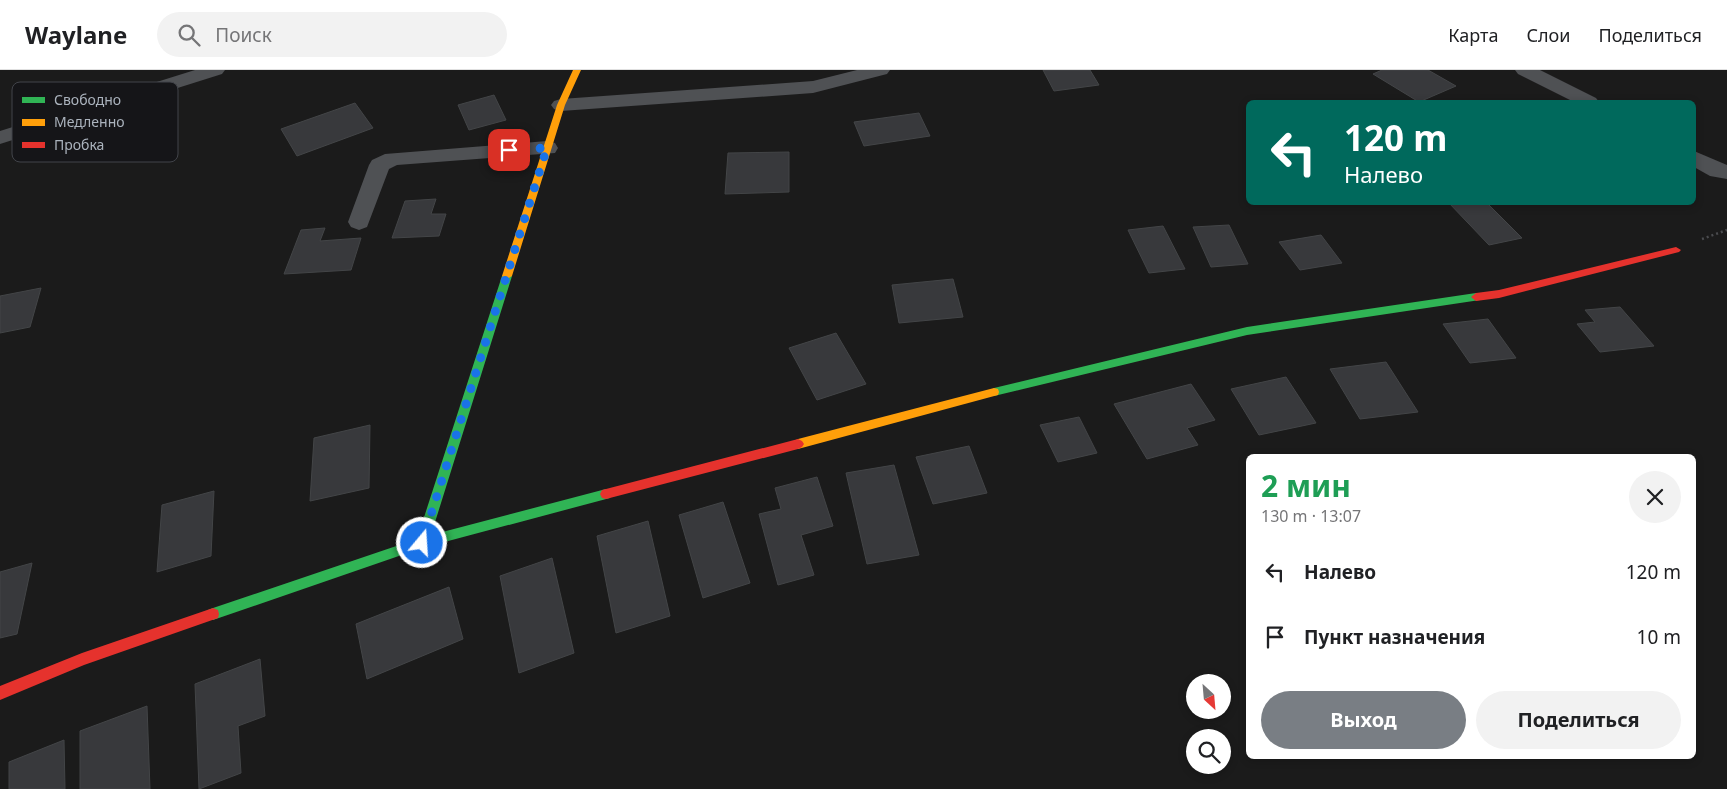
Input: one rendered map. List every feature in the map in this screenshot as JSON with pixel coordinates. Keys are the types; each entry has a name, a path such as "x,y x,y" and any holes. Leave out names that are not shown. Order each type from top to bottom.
{"street":[{"path":"177,82 215,70"},
{"path":"422,543 561,104 577,70"},
{"path":"561,104 693,97 813,87 880,70"},
{"path":"1525,70 1585,100"},
{"path":"0,138 12,134"},
{"path":"359,222 380,165 393,158 547,148"},
{"path":"1696,159 1718,171 1727,172"},
{"path":"0,693 82,659 422,543 955,402 1247,331 1500,294 1676,250"}],"building":[{"path":"1043,70 1090,70 1099,85 1054,91"},
{"path":"1382,70 1428,70 1456,86 1424,100 1416,100 1373,74"},
{"path":"494,95 506,120 469,130 458,105"},
{"path":"355,103 373,128 297,156 281,129"},
{"path":"919,113 930,136 864,146 854,122"},
{"path":"789,152 789,192 725,194 728,153"},
{"path":"436,199 431,214 446,214 439,236 392,238 405,201"},
{"path":"1451,205 1489,205 1522,238 1489,245"},
{"path":"1229,225 1248,264 1211,267 1193,227"},
{"path":"1163,226 1185,269 1149,273 1128,230"},
{"path":"325,228 320,241 361,238 351,270 284,274 301,230"},
{"path":"1321,235 1342,263 1300,270 1279,242"},
{"path":"953,279 963,317 899,323 892,285"},
{"path":"41,288 30,327 0,333 0,296"},
{"path":"1620,307 1654,346 1600,352 1577,324 1595,322 1585,310"},
{"path":"1488,319 1516,358 1470,363 1443,324"},
{"path":"836,333 866,384 817,400 789,348"},
{"path":"1386,362 1418,412 1360,419 1330,369"},
{"path":"1286,377 1316,423 1259,435 1231,389"},
{"path":"1191,384 1215,420 1187,428 1198,445 1147,459 1114,404"},
{"path":"1079,417 1097,453 1058,462 1040,425"},
{"path":"370,425 369,488 310,501 314,438"},
{"path":"969,446 987,493 933,504 916,457"},
{"path":"894,465 919,555 867,564 846,473"},
{"path":"817,477 833,526 801,535 814,575 778,585 759,514 781,509 775,488"},
{"path":"214,491 211,556 157,572 162,505"},
{"path":"723,502 750,583 703,598 679,515"},
{"path":"648,521 670,616 616,633 597,536"},
{"path":"552,558 574,653 519,673 500,576"},
{"path":"32,563 17,634 0,638 0,572"},
{"path":"449,587 463,639 367,679 356,624"},
{"path":"260,659 265,716 238,726 241,773 199,789 195,684"},
{"path":"147,706 150,789 80,789 80,731"},
{"path":"64,740 65,789 9,789 9,762"}],"traffic: fast":[{"path":"422,543 507,276"},
{"path":"994,392 1247,331 1476,297"},
{"path":"213,614 422,543 606,494"}],"traffic: slow":[{"path":"507,276 561,105 577,70"},
{"path":"798,444 994,392"}],"traffic: jam":[{"path":"1476,297 1499,294 1676,250"},
{"path":"606,494 798,444"},
{"path":"0,693 82,659 213,614"}],"route":[{"path":"422,543 547,148 509,150"}]}
